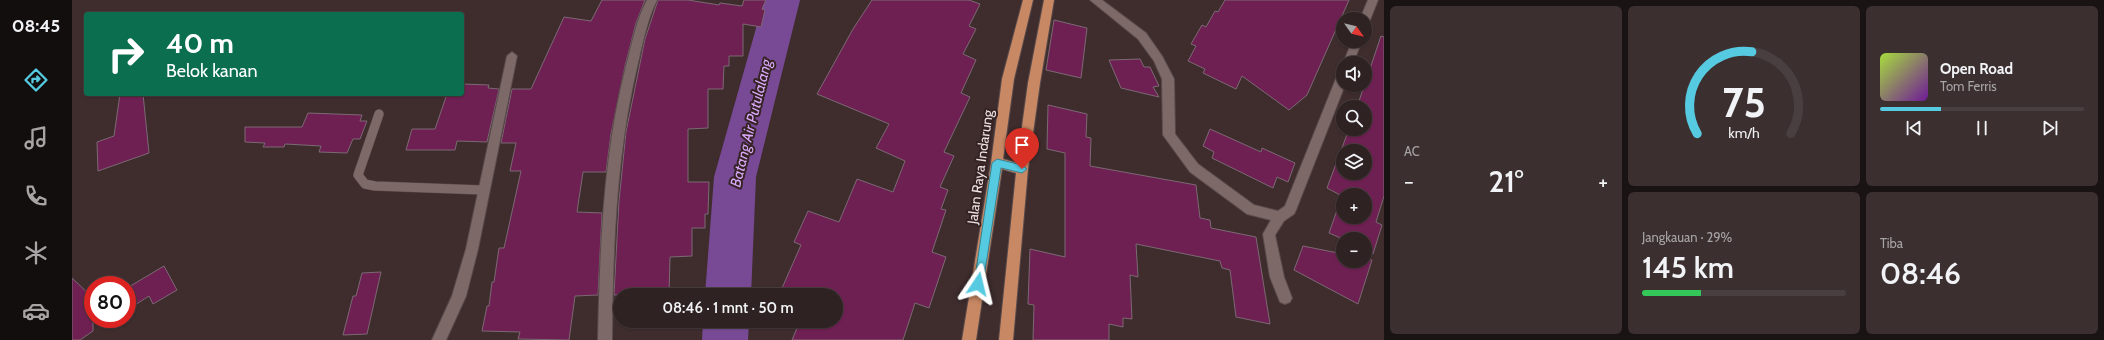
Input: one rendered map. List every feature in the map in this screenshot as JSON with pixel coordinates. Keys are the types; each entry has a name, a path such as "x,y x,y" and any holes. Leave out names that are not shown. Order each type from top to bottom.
{"highway":[{"name":"Jalan Raya Indarung","path":"968,340 997,163 1008,79 1028,0"},
{"path":"1006,340 1022,169 1034,83 1049,0"},
{"path":"997,163 1022,169"}],"street":[{"path":"605,340 606,250 622,104 643,24 652,0"},
{"path":"1095,0 1142,36 1158,59 1168,79 1169,136 1194,168 1251,210 1280,217"},
{"path":"1368,12 1373,0"},
{"path":"439,340 460,289 472,249 483,190 512,56"},
{"path":"1285,298 1277,278 1270,234 1280,217 1290,210 1337,92"}],"lane":[{"path":"379,114 358,176 360,181 375,186 483,190"}],"building":[{"path":"602,0 645,0 636,23 625,66 611,134 606,172 583,172 577,212 602,213 598,295 575,296 569,340 518,339 520,332 482,331 487,306 489,306 492,282 494,282 499,248 504,248 521,171 510,171 516,143 501,143 512,89 531,89 564,17 591,21"},
{"path":"658,0 688,0 719,5 720,3 742,6 744,0 766,0 762,9 765,10 761,27 743,24 743,56 729,56 729,66 724,66 723,89 708,89 708,128 688,129 688,182 709,182 708,214 705,214 705,228 692,228 692,256 670,257 669,288 614,288 619,201 626,132 645,39"},
{"path":"872,0 969,0 980,4 969,26 976,29 963,54 976,60 961,93 970,97 944,152 954,156 940,187 948,190 941,209 946,210 932,252 946,257 929,308 915,303 903,340 792,340 797,328 843,328 843,288 782,288 801,245 794,242 808,211 839,222 857,179 893,192 905,161 876,148 889,124 817,94 853,29"},
{"path":"1225,0 1349,0 1344,12 1336,12 1336,29 1307,95 1289,110 1242,76 1236,89 1203,73 1205,69 1188,61 1196,46 1191,44 1202,25 1206,27 1215,11 1218,12"},
{"path":"1054,20 1087,28 1081,78 1046,70"},
{"path":"1381,36 1384,37 1384,196 1376,222 1382,225 1373,254 1372,232 1336,232 1336,236 1329,233 1336,213 1336,224 1372,224 1372,188 1336,188 1336,193 1327,188 1336,164 1336,180 1372,180 1372,144 1343,144 1346,136 1372,136 1372,100 1359,100 1362,92 1372,92 1372,63"},
{"path":"1140,59 1144,67 1150,67 1159,86 1153,87 1159,97 1121,88 1109,60"},
{"path":"464,84 489,85 488,88 499,89 487,142 457,141 455,150 406,150 412,129 435,129 446,96 464,96"},
{"path":"120,96 143,96 149,153 98,171 97,142 114,136"},
{"path":"1048,105 1087,114 1086,137 1091,138 1090,166 1196,185 1200,218 1210,220 1211,228 1256,237 1270,324 1236,317 1230,270 1222,268 1220,261 1136,244 1138,277 1130,275 1132,319 1123,318 1123,327 1109,324 1109,340 1033,340 1034,305 1028,304 1030,249 1065,257 1065,153 1047,149"},
{"path":"308,113 362,115 360,121 367,121 360,139 353,139 347,153 319,152 321,146 285,144 284,147 263,147 265,143 245,142 245,127 302,127"},
{"path":"1210,129 1261,152 1262,148 1295,163 1288,182 1277,177 1273,188 1212,158 1214,152 1203,146"},
{"path":"1303,246 1336,253 1336,268 1369,268 1358,304 1294,270"},
{"path":"164,266 177,290 153,304 149,296 136,304 136,283"},
{"path":"381,272 367,334 343,335 353,296 356,296 362,273"},
{"path":"72,278 84,289 84,328 93,328 93,331 80,340 72,340"}],"waterway":[{"name":"Batang Air Putulalang","path":"728,288 735,177 782,0"},
{"name":"Batang Air Putulalang","path":"725,340 726,328"}],"route":[{"path":"978,284 997,163 1022,169"}]}
